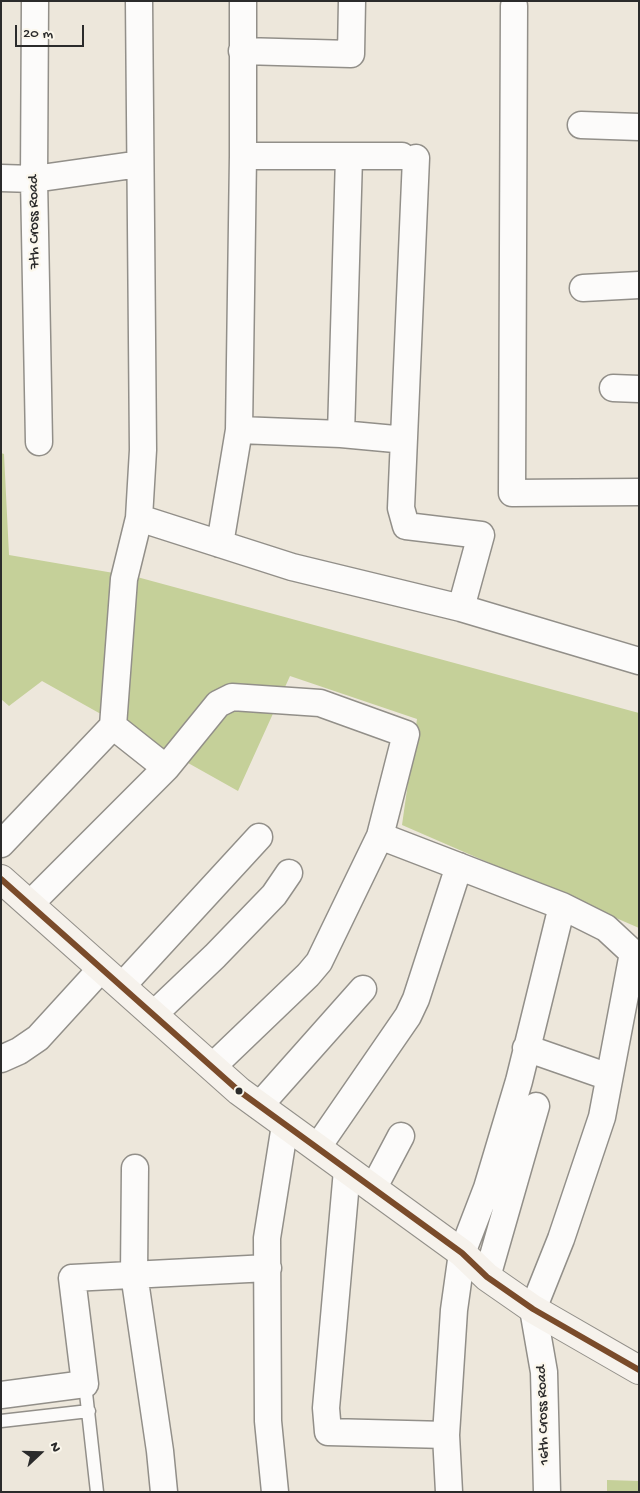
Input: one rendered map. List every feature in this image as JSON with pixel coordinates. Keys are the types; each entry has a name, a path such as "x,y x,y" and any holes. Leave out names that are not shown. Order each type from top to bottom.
{"main road":[{"path":"1,879 239,1091 462,1253 488,1277 533,1309 639,1370"}],"street":[{"name":"7th Cross Road","path":"35,1 34,178 39,442"},
{"path":"1,844 113,726 124,579 139,518 143,450 139,1"},
{"path":"220,544 239,430 243,1"},
{"path":"242,51 351,54 352,1"},
{"path":"514,6 512,493 639,492"},
{"path":"581,125 639,128"},
{"path":"243,156 409,157 401,508 406,526 481,535 461,608"},
{"path":"341,434 348,156"},
{"path":"1,178 34,178 140,164"},
{"path":"583,288 639,284"},
{"path":"613,388 639,389"},
{"path":"239,430 341,434 395,439"},
{"path":"139,518 292,567 461,608 639,661"},
{"path":"30,904 166,768 218,704 232,697 320,703 406,734 380,836 319,962 308,975 212,1067"},
{"path":"113,726 166,768"},
{"path":"380,836 562,906 606,928 632,953 602,1117 561,1239 533,1309"},
{"path":"122,986 259,838"},
{"path":"317,1148 408,1016 416,999 459,866"},
{"path":"153,1015 215,956 267,902 289,873"},
{"path":"449,1492 446,1434 454,1310 462,1253 487,1188 519,1081 562,906"},
{"path":"1,1059 38,1038 102,968"},
{"path":"259,1106 363,989"},
{"path":"526,1048 609,1077"},
{"path":"488,1277 536,1106"},
{"path":"275,1492 268,1421 267,1238 285,1125"},
{"path":"373,1189 401,1136"},
{"path":"135,1168 134,1274 160,1451 164,1492"},
{"path":"347,1170 326,1408 328,1432 446,1434"},
{"path":"1,1395 85,1384 72,1278 268,1268"},
{"name":"16th Cross Road","path":"533,1309 544,1372 547,1492"}],"lane":[{"path":"85,1384 97,1492"},
{"path":"1,1421 88,1411"}],"green space":[{"path":"1,453 4,454 9,555 137,577 639,713 639,928 402,825 417,719 290,676 238,791 42,681 9,706 1,699"},
{"path":"607,1480 639,1481 639,1492 607,1492"}],"transit line":[{"path":"1,879 239,1091 462,1253 487,1277 533,1309 639,1370"}]}
